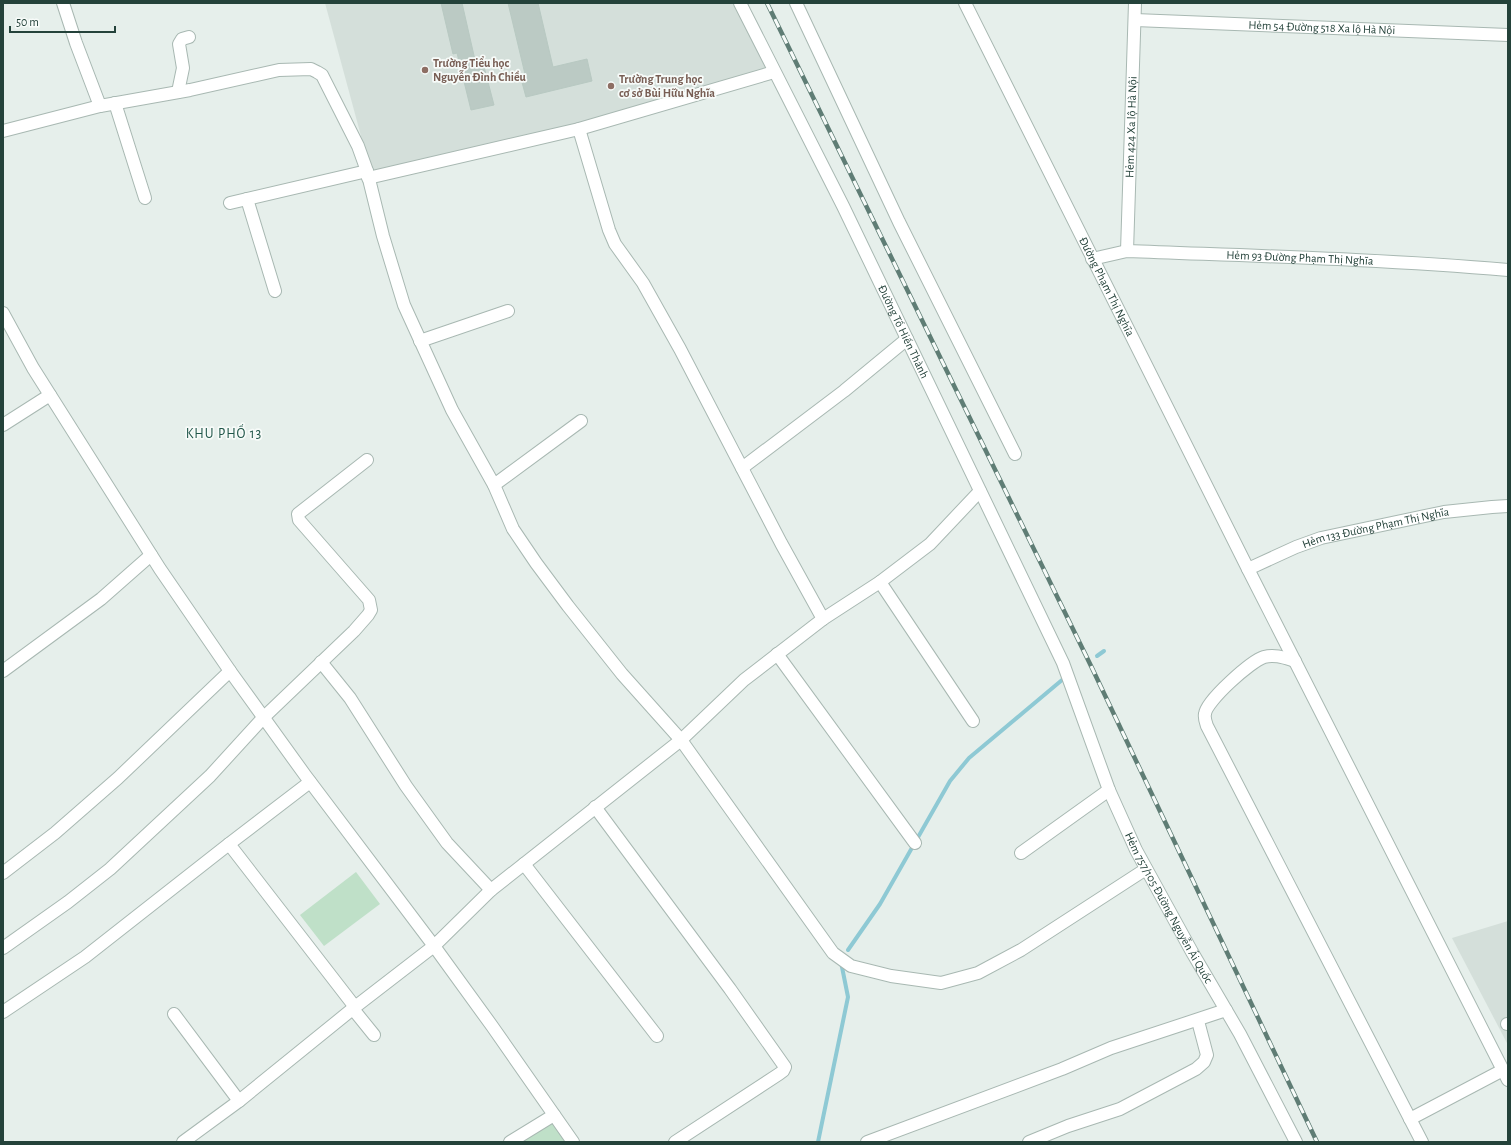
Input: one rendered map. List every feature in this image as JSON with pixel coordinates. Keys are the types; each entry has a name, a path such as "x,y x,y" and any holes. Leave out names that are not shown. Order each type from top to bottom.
{"street":[{"path":"63,3 76,43 100,106"},
{"name":"Đường Tố Hiến Thành","path":"740,3 843,206 1063,663"},
{"path":"796,3 899,222 1015,454"},
{"name":"Đường Phạm Thị Nghĩa","path":"966,3 1092,259 1248,569 1506,1075"},
{"name":"Hẻm 424 Xa lộ Hà Nội","path":"1127,251 1135,3"},
{"name":"Hẻm 54 Đường 518 Xa lộ Hà Nội","path":"1135,20 1247,26 1342,28 1508,35"},
{"path":"178,92 183,68 179,44 182,40 189,37"},
{"path":"3,131 100,106 178,92 279,70 311,69 322,76 353,134 368,175 383,236 404,305 452,410 494,485 513,529 568,606 622,674 681,740 833,953 851,966 890,976 941,983 978,973 1021,950 1146,869"},
{"path":"230,203 368,175 579,129 774,72"},
{"path":"115,103 145,198"},
{"path":"579,129 609,230 615,244 643,283 680,349 781,544 823,619"},
{"path":"247,199 275,291"},
{"name":"Hẻm 93 Đường Phạm Thị Nghĩa","path":"1092,259 1127,251 1355,260 1508,270"},
{"path":"420,341 508,311"},
{"path":"3,313 32,368 151,555 230,672 310,782 434,946 573,1142"},
{"path":"742,468 844,391 907,339"},
{"path":"3,425 50,395"},
{"path":"494,485 581,420"},
{"path":"3,948 68,902 110,869 210,776 263,718 354,631 371,610 369,600 299,520 298,514 367,460"},
{"path":"183,1142 198,1138 239,1101 354,1008 434,946 491,890 681,740 744,680 823,619 880,582 930,544 980,491"},
{"name":"Hẻm 133 Đường Phạm Thị Nghĩa","path":"1248,569 1296,547 1320,538 1444,512 1508,506"},
{"path":"3,671 101,599 151,555"},
{"path":"880,582 973,721"},
{"path":"777,654 915,842"},
{"path":"1295,661 1276,656 1264,657 1249,667 1218,693 1204,714 1205,720 1422,1142"},
{"path":"321,662 350,698 377,738 406,786 447,843 491,890"},
{"name":"Hẻm 757/105 Đường Nguyễn Ái Quốc","path":"1063,663 1109,790 1136,850 1192,952 1240,1034 1296,1142"},
{"path":"3,874 55,833 118,778 230,672"},
{"path":"3,1012 85,957 228,844 310,782"},
{"path":"1021,853 1109,790"},
{"path":"595,807 730,989 785,1067 779,1074 675,1142"},
{"path":"228,844 374,1034"},
{"path":"524,864 657,1036"},
{"path":"867,1142 1062,1069 1111,1048 1226,1010"},
{"path":"174,1014 239,1101"},
{"path":"1029,1142 1068,1126 1120,1109 1196,1069 1204,1062 1207,1055 1198,1020"},
{"path":"1410,1119 1506,1075"},
{"path":"510,1142 554,1115"}],"shaded area":[{"path":"325,3 734,3 767,69 578,125 371,173"},
{"path":"1508,921 1508,1045 1452,938"}],"green space":[{"path":"356,872 380,904 324,946 300,915"},
{"path":"553,1121 567,1142 520,1142"}],"building":[{"path":"441,3 462,3 475,60 482,59 494,105 471,110 457,53 453,54"},
{"path":"508,3 538,3 553,67 587,59 592,81 526,97 520,75 525,74"}],"waterway":[{"path":"1097,656 1104,651"},
{"path":"848,950 880,904 950,781 969,758 1062,680"},
{"path":"818,1142 848,997 841,962"}],"railway":[{"path":"767,3 1092,668 1317,1142"}],"place":[{"name":"Trường Tiểu học Nguyễn Đình Chiều","path":"425,70"},
{"name":"Trường Trung học cơ sở Bùi Hữu Nghĩa","path":"611,86"}],"district":[{"name":"KHU PHỐ 13","path":"224,433"}]}
